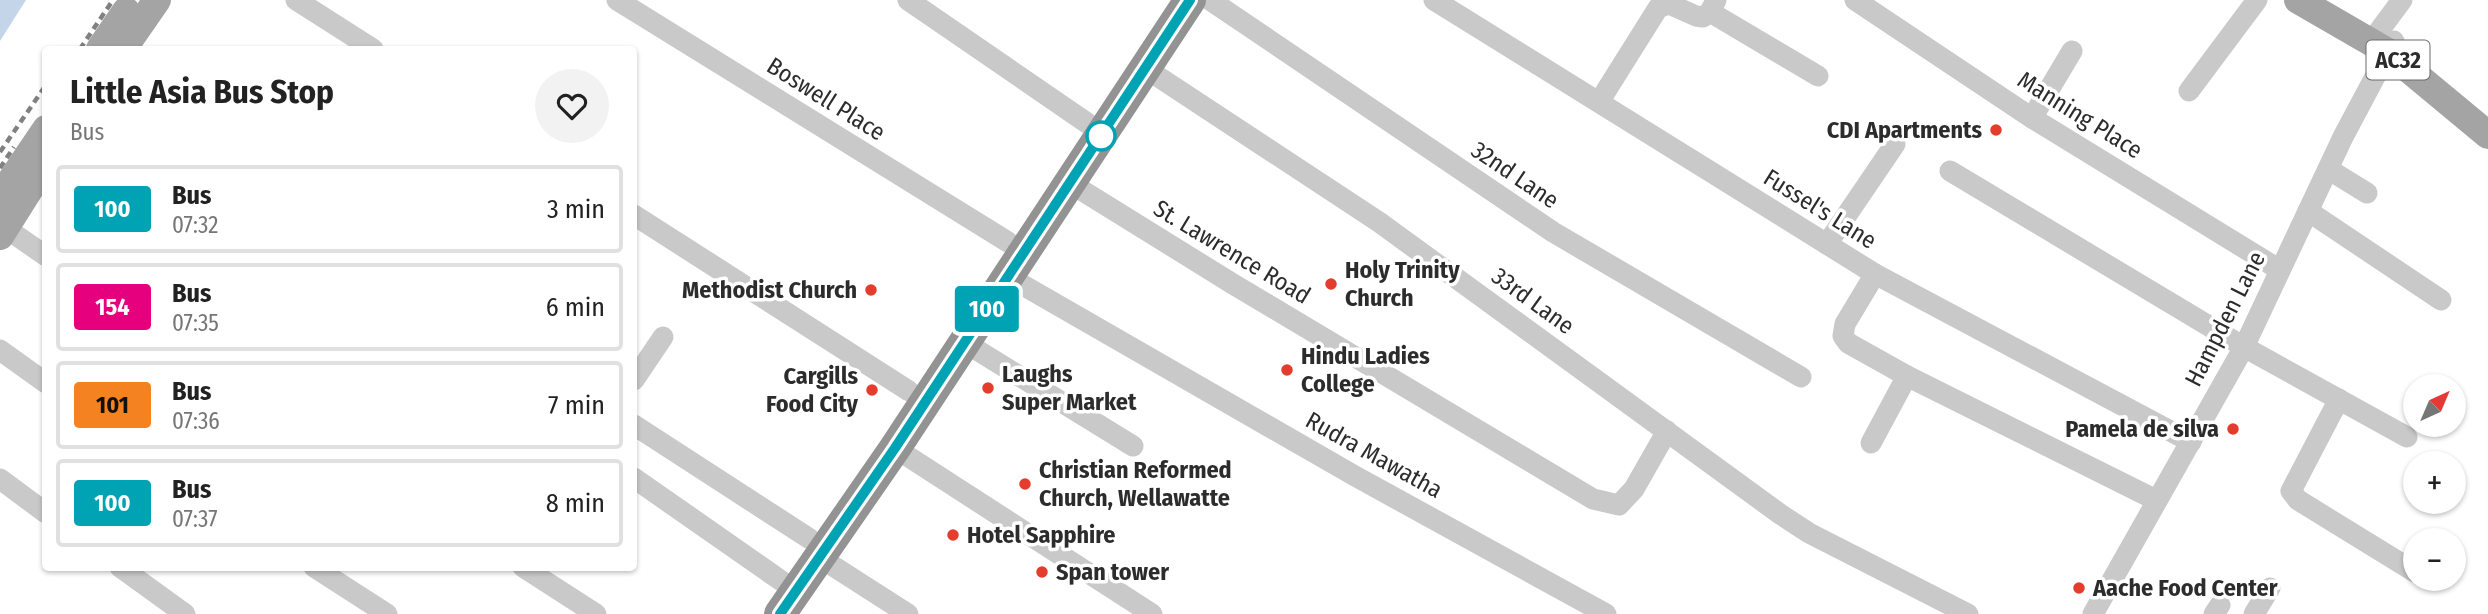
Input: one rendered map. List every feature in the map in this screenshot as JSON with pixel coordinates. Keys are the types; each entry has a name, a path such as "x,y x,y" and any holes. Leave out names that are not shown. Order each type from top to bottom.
{"highway":[{"path":"780,614 815,548 845,505 909,391 1168,0"},
{"path":"845,505 895,448 1190,0"},
{"path":"761,614 783,582 815,548"}],"main road":[{"path":"120,46 133,0"},
{"path":"121,46 157,0"},
{"name":"AC32","path":"2298,0 2383,42 2488,135"},
{"name":"AC32","path":"2325,0 2488,113"},
{"path":"0,197 42,136"},
{"path":"2,229 42,169"}],"street":[{"path":"296,0 368,46"},
{"name":"Boswell Place","path":"617,0 1008,242"},
{"path":"908,0 1087,123"},
{"name":"32nd Lane","path":"1210,0 1553,232 1801,377"},
{"name":"Fussel's Lane","path":"1434,0 1875,274 2191,442"},
{"path":"2189,91 2257,0"},
{"name":"Hampden Lane","path":"2093,614 2244,347 2328,169 2402,0"},
{"name":"Manning Place","path":"1858,1 2032,118 2280,270"},
{"path":"1599,102 1658,8 1669,4 1703,17 1713,6 1818,76"},
{"path":"2032,118 2072,51"},
{"name":"33rd Lane","path":"1145,68 1379,222 1780,514 1810,533 1968,614"},
{"path":"1826,244 1895,144"},
{"path":"2328,169 2367,193"},
{"path":"1951,171 2244,347 2403,435"},
{"name":"St. Lawrence Road","path":"1070,183 1233,284 1593,499 1619,505 1634,489 1667,431"},
{"path":"2308,211 2441,300"},
{"path":"637,217 909,391"},
{"path":"2,229 42,254"},
{"path":"1875,274 1845,324 1843,336 1849,343 1907,376 2156,500"},
{"name":"Rudra Mawatha","path":"1009,277 1332,463 1606,614"},
{"path":"637,376 663,337"},
{"path":"964,342 1133,446"},
{"path":"0,351 42,380"},
{"path":"1871,443 1907,376"},
{"path":"2339,399 2291,491 2298,500 2403,565"},
{"path":"637,427 908,614"},
{"path":"895,448 1152,614"},
{"path":"0,479 42,510"},
{"path":"637,480 783,582"},
{"path":"124,571 157,606 186,614"},
{"path":"320,571 387,614"},
{"path":"529,571 596,614"},
{"path":"2254,614 2270,588"}],"water":[{"path":"0,0 26,0 0,41"}],"railway":[{"path":"82,46 113,0"},
{"path":"0,152 42,91"},
{"path":"0,168 14,147"}],"bus line":[{"name":"100","path":"780,614 895,448 1190,0"}],"place":[{"name":"CDI Apartments","path":"1996,130"},
{"name":"Holy Trinity Church","path":"1331,284"},
{"name":"Methodist Church","path":"871,290"},
{"name":"Hindu Ladies College","path":"1287,370"},
{"name":"Laughs Super Market","path":"988,388"},
{"name":"Cargills Food City","path":"872,390"},
{"name":"Pamela de silva","path":"2233,429"},
{"name":"Christian Reformed Church, Wellawatte","path":"1025,484"},
{"name":"Hotel Sapphire","path":"953,535"},
{"name":"Span tower","path":"1042,572"},
{"name":"Aache Food Center","path":"2079,588"}]}
